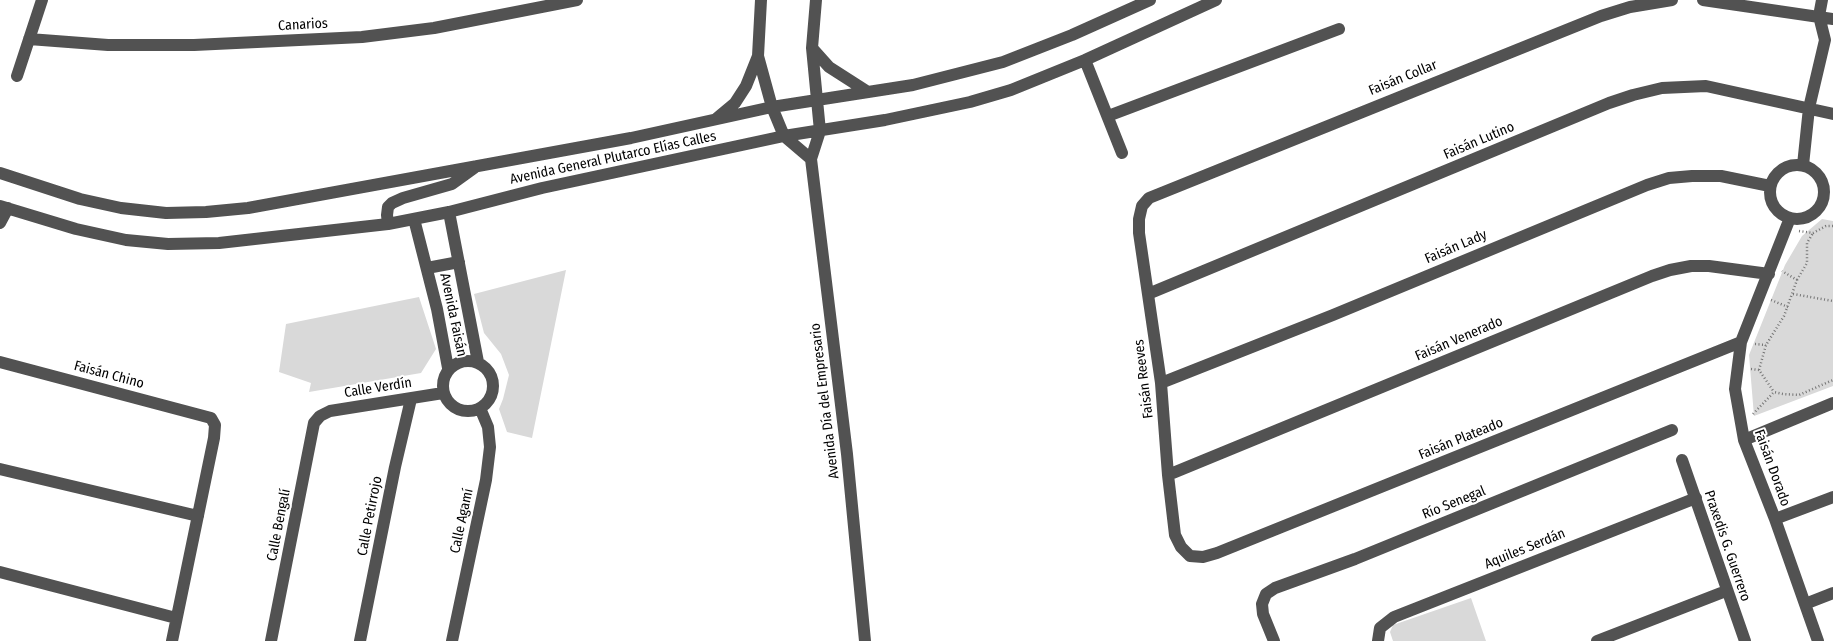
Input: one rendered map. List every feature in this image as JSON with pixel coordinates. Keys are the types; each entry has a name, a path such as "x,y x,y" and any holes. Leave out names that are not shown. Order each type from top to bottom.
{"street":[{"path":"18,76 42,0"},
{"name":"Canarios","path":"29,39 108,45 194,45 362,37 434,28 577,0"},
{"path":"761,0 758,56 772,107 784,136 811,159"},
{"name":"Avenida Día del Empresario","path":"816,0 812,48 820,131 811,159 847,454 865,641"},
{"name":"Avenida General Plutarco Elías Calles","path":"0,173 101,204 121,208 166,213 248,208 631,138 772,107 914,85 1003,62 1072,35 1150,0"},
{"name":"Avenida General Plutarco Elías Calles","path":"4,207 76,229 126,240 168,244 219,243 388,224 449,212 542,188 784,136 820,131 970,102 1012,90 1085,60 1216,0"},
{"name":"Faisán Collar","path":"1149,198 1601,16 1630,7 1672,0"},
{"path":"1703,0 1833,19"},
{"path":"1802,165 1809,108 1829,36 1819,16 1822,0"},
{"path":"1108,116 1339,30"},
{"path":"812,48 829,67 868,92"},
{"path":"716,119 735,102 746,86 758,56"},
{"path":"1085,60 1122,153"},
{"name":"Faisán Lutino","path":"1148,294 1633,95 1662,88 1706,86 1833,114"},
{"path":"388,224 388,208 392,203 452,184 479,165"},
{"path":"1790,165 1802,165 1813,170 1818,175 1828,199 1810,216 1788,223 1775,209 1769,194 1770,186 1777,173 1783,168 1790,165"},
{"name":"Faisán Lady","path":"1161,383 1333,315 1647,185 1669,178 1721,176 1770,186"},
{"name":"Faisán Reeves","path":"1149,198 1142,206 1138,219 1161,383 1175,535 1181,547 1190,556"},
{"path":"0,223 4,207"},
{"name":"Avenida Faisán","path":"449,212 478,362"},
{"name":"Avenida Faisán","path":"414,219 427,268 448,368"},
{"name":"Faisán Dorado","path":"1788,223 1741,342 1735,389 1744,440 1775,519 1818,641"},
{"name":"Avenida Faisán","path":"427,268 458,262"},
{"name":"Faisán Venerado","path":"1168,475 1652,276 1692,266 1770,269"},
{"name":"Faisán Plateado","path":"1190,556 1203,557 1217,553 1741,342"},
{"path":"462,360 478,362 488,369 493,379 493,390 489,401 480,408 465,412 451,406 442,393 442,380 448,368 462,360"},
{"name":"Faisán Chino","path":"0,362 211,418 215,425 214,438 198,516"},
{"name":"Calle Verdín","path":"320,416 330,411 442,393"},
{"name":"Calle Petirrojo","path":"360,641 394,467 411,399"},
{"path":"1744,440 1833,403"},
{"name":"Calle Agamí","path":"452,641 486,480 490,447 488,427 480,408"},
{"name":"Calle Bengalí","path":"271,641 314,424 320,416"},
{"name":"Río Senegal","path":"1274,641 1263,614 1262,604 1266,594 1275,588 1355,559 1672,430"},
{"name":"Praxedis G. Guerrero","path":"1682,460 1744,641"},
{"path":"0,469 198,516 172,641"},
{"path":"1775,519 1833,497"},
{"name":"Aquiles Serdán","path":"1378,641 1380,628 1394,617 1696,498"},
{"path":"0,572 176,618"},
{"path":"1597,641 1726,591"},
{"path":"1805,604 1833,593"}],"path":[{"path":"1788,223 1813,233"},
{"path":"1759,370 1766,345 1784,316 1797,280 1807,263 1808,244 1813,233 1826,226 1833,226"},
{"path":"1770,269 1797,280"},
{"path":"1792,294 1833,301"},
{"path":"1760,296 1788,307"},
{"path":"1737,366 1759,370 1774,392 1783,394 1799,395 1833,380"},
{"path":"1741,426 1774,392"}],"shaded area":[{"path":"1822,219 1833,221 1833,386 1754,416 1749,355 1785,265 1802,236"},
{"path":"566,270 532,438 507,432 499,409 509,375 501,354 484,333 474,294"},
{"path":"419,297 436,349 421,373 309,392 311,383 279,372 286,324"},
{"path":"1471,598 1486,641 1393,641 1390,632 1393,625"}]}
